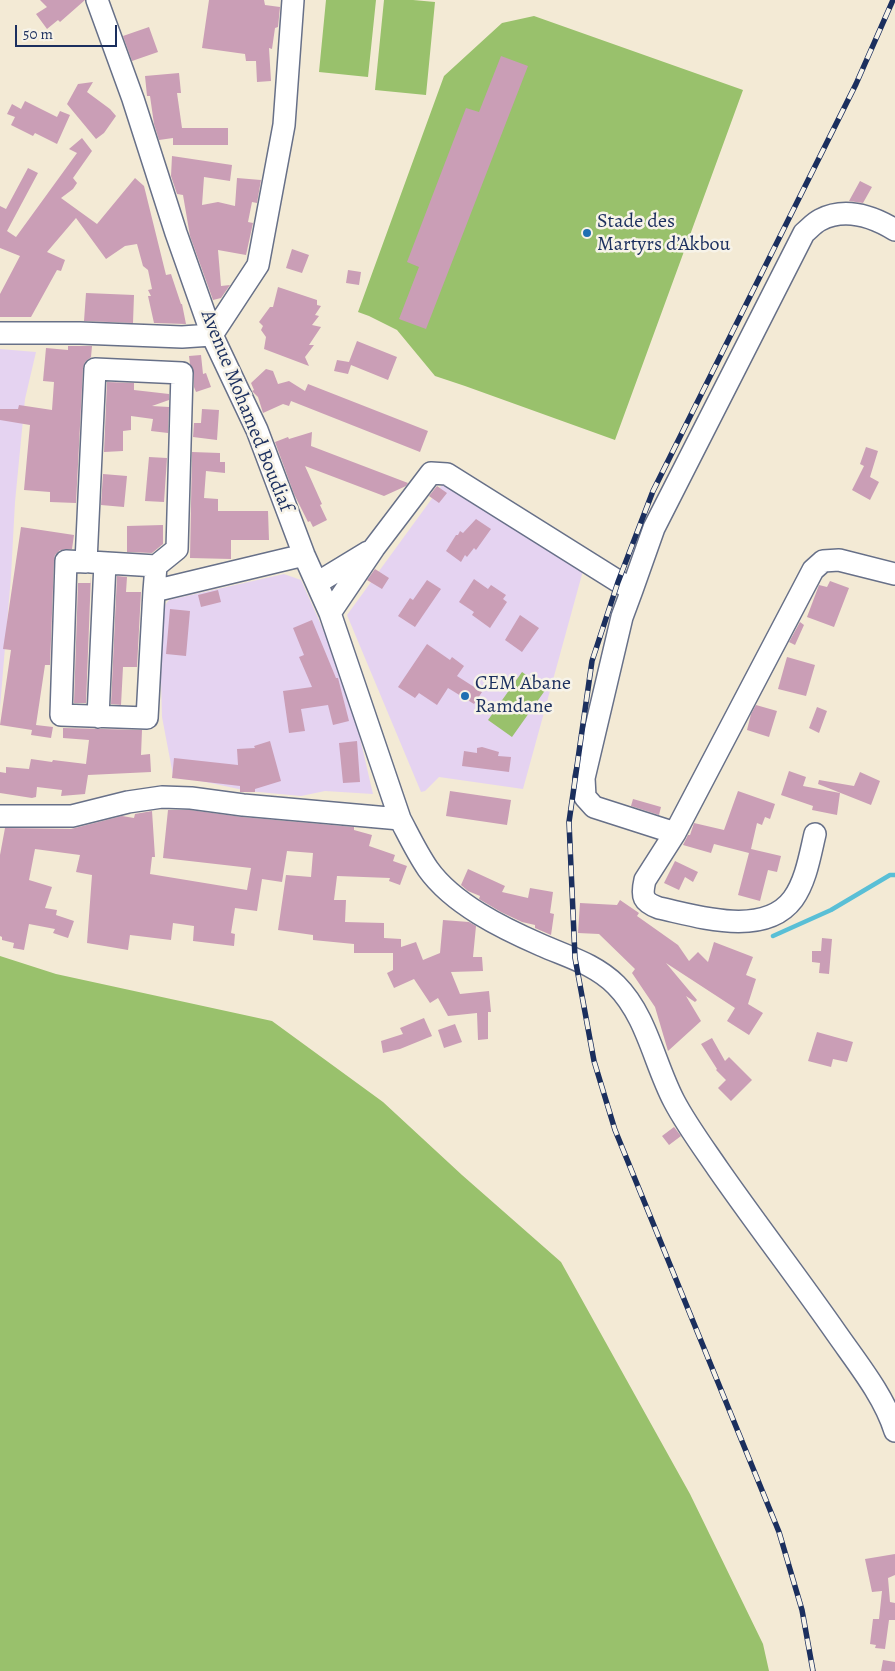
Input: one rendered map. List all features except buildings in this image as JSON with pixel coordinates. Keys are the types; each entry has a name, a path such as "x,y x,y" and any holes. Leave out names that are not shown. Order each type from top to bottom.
{"street":[{"name":"Avenue Mohamed Boudiaf","path":"96,0 133,99 176,233 212,335 257,430 304,555 330,613 400,819 428,870 477,913 503,928 590,966 605,975 621,991 639,1017 674,1102 733,1190 852,1355 884,1404 895,1431"},
{"path":"0,333 80,333 182,337 212,335 258,265 284,125 293,0"},
{"path":"675,833 594,808 584,792 584,778 622,616 654,528 804,233 819,221 837,213 859,215 882,222 895,230"},
{"path":"98,717 96,562 95,368 182,373 177,548 156,566 96,562 66,560 61,715 98,717 147,718 156,566"},
{"path":"330,613 374,548 430,473 447,474 632,590"},
{"path":"317,583 374,548"},
{"path":"154,591 304,555"},
{"path":"815,834 806,871 793,898 784,909 774,915 743,921 706,918 659,908 649,904 643,897 645,880 675,833 812,570 823,561 840,560 895,574"},
{"path":"0,816 72,816 128,802 162,797 191,798 400,819"}],"shaded area":[{"path":"0,349 36,352 25,399 15,502 0,707"},
{"name":"CEM Abane Ramdane","path":"444,482 584,567 523,789 439,777 425,791 421,792 347,615"},
{"path":"284,574 301,580 338,663 357,725 373,794 325,791 301,796 248,791 173,775 162,717 159,613 169,600"}],"green space":[{"path":"326,0 376,0 368,77 319,72"},
{"path":"384,0 435,2 426,95 375,90"},
{"path":"534,16 743,90 615,440 435,376 397,330 358,312 444,76 502,23"},
{"path":"522,672 546,689 512,737 488,720"},
{"path":"0,956 56,974 272,1021 383,1102 561,1262 690,1494 763,1644 769,1671 0,1671"}],"waterway":[{"path":"773,936 831,910 890,875 895,875"}],"railway":[{"path":"813,1671 802,1610 779,1532 615,1130 594,1061 575,958 569,822 592,661 618,582 653,491 856,84 893,0"}],"place":[{"name":"Stade des Martyrs d’Akbou","path":"587,233"},
{"name":"CEM Abane Ramdane","path":"465,696"}]}
